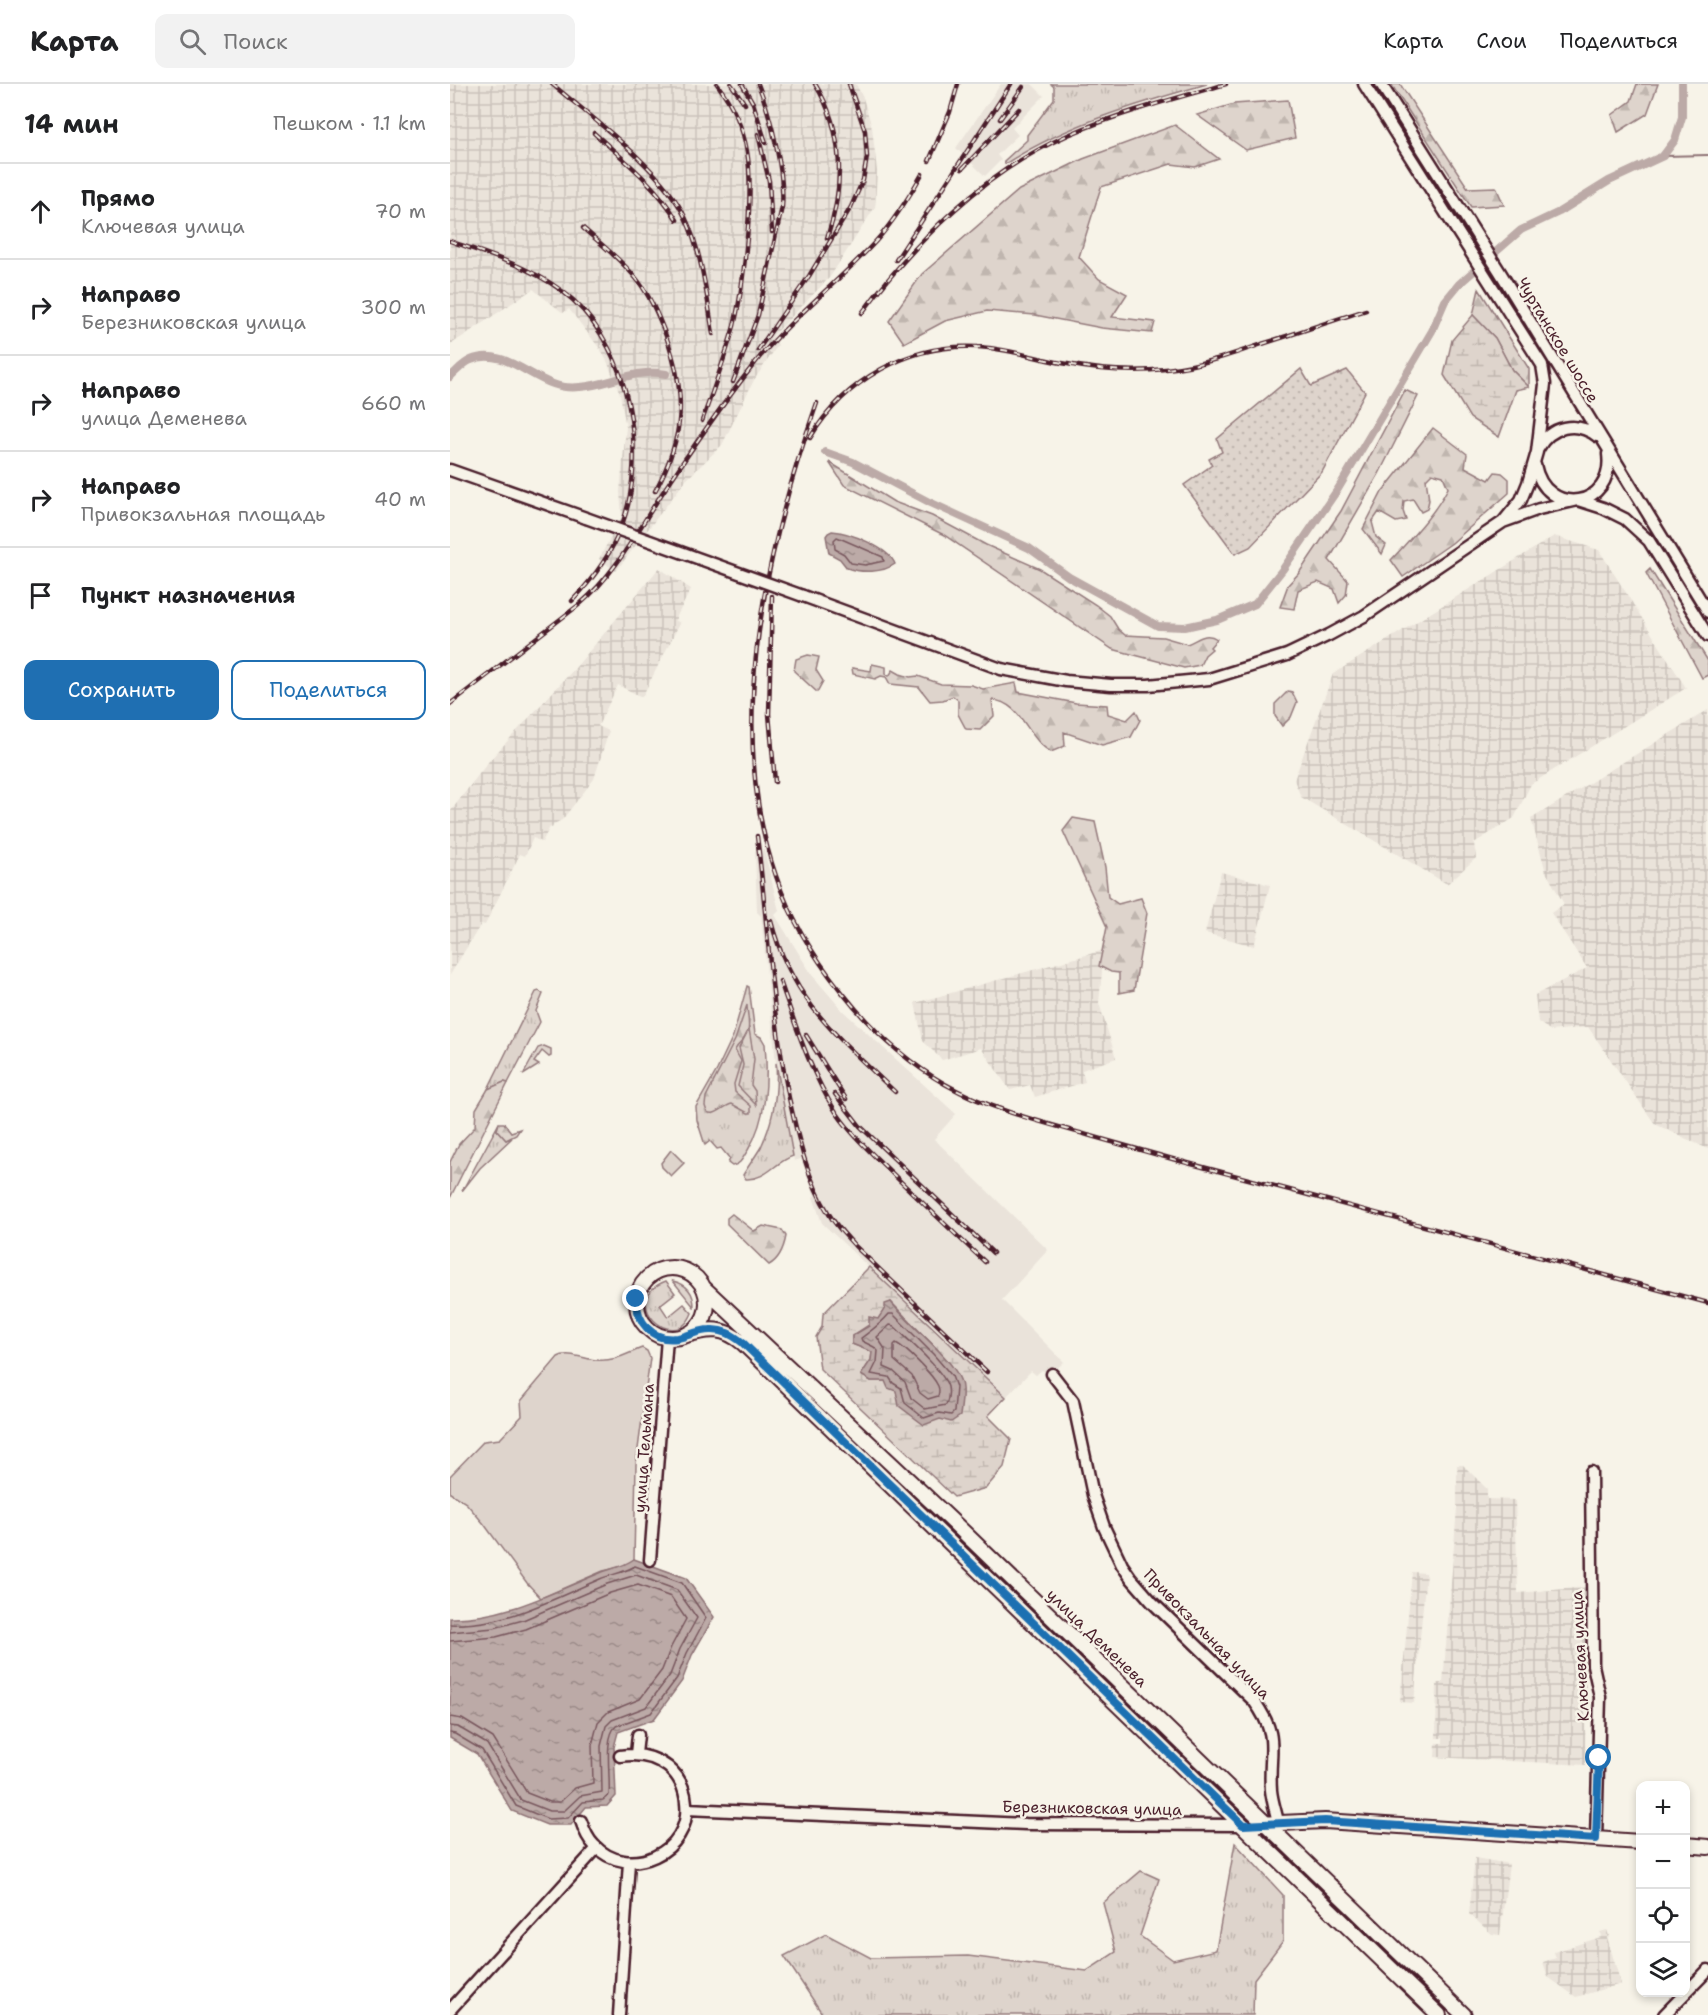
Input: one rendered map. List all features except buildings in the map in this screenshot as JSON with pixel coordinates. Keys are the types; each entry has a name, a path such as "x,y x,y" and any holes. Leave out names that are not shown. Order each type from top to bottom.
{"main road":[{"path":"663,1268 677,1268 693,1275 705,1288 708,1304 706,1312 699,1326 686,1335 667,1338 650,1331 638,1315 636,1299 639,1289 646,1278 663,1268"},
{"name":"улица Деменева","path":"705,1288 1272,1823 1464,2015"},
{"name":"улица Деменева","path":"686,1335 717,1330 727,1332 743,1343 1439,2015"},
{"name":"Березниковская улица","path":"1243,1825 1325,1821 1636,1842"},
{"path":"1690,1845 1708,1847"}],"street":[{"name":"Чуртанское шоссе","path":"1364,84 1542,365 1545,384 1537,452 1521,500 1503,522"},
{"name":"Чуртанское шоссе","path":"1381,84 1500,272 1708,612"},
{"path":"450,470 1000,669 1077,682 1111,685 1166,684 1219,676 1287,655 1364,616 1503,522 1539,509 1578,500 1589,497 1606,479 1609,467 1605,445 1595,434 1585,428 1573,426 1550,433 1537,452 1535,465 1537,477 1544,488 1553,496 1565,500 1578,500 1603,508 1625,519 1649,541 1708,636"},
{"name":"улица Тельмана","path":"650,1560 667,1338"},
{"name":"Привокзальная улица","path":"1052,1374 1073,1401 1093,1495 1104,1527 1122,1565 1146,1596 1254,1701 1264,1714 1272,1739 1272,1823"},
{"name":"Ключевая улица","path":"1591,1472 1593,1665 1600,1697 1596,1839"},
{"path":"636,1754 638,1735"},
{"path":"581,1821 586,1834 605,1855 629,1862 645,1861 659,1856 680,1836 685,1823 686,1795 672,1770 648,1756 636,1754 620,1756"},
{"name":"Березниковская улица","path":"687,1809 1026,1824 1243,1825"},
{"path":"450,2010 597,1848"},
{"path":"619,2015 629,1862"},
{"path":"1664,2015 1708,1970"}],"shaded area":[{"path":"450,84 856,84 863,98 872,127 877,171 875,207 830,277 773,336 778,345 754,380 722,445 686,480 616,571 599,559 622,516 620,492 626,427 620,394 600,349 569,309 563,313 533,289 450,345"},
{"path":"1001,84 1032,84 1044,96 1012,128 1018,135 997,155 1001,160 985,176 956,148"},
{"path":"1554,536 1599,550 1686,688 1531,784 1514,818 1474,843 1476,858 1447,884 1301,797 1294,780 1333,674"},
{"path":"659,568 691,589 675,620 680,623 642,697 618,685 598,726 609,731 594,779 562,820 554,824 552,828 550,827 542,842 533,838 525,856 520,854 485,925 481,924 450,975 450,812 489,761 576,667"},
{"path":"1708,710 1708,1149 1655,1124 1588,1027 1551,1031 1538,1022 1535,995 1587,968 1551,913 1564,904 1546,872 1531,819"},
{"path":"764,849 779,911 775,915 812,975 843,1011 956,1114 934,1139 1048,1250 1002,1300 1064,1362 1049,1376 1042,1370 1036,1375 1031,1371 1006,1397 822,1223 801,1159 794,1161 776,1063 761,916 757,912 755,851"},
{"path":"1221,872 1270,885 1254,946 1205,933"},
{"path":"1104,950 1099,1003 1116,1058 1082,1070 1085,1082 1035,1097 1030,1085 1010,1090 981,1048 942,1060 923,1041 915,1003"},
{"path":"1457,1465 1463,1465 1487,1489 1487,1499 1515,1500 1518,1593 1588,1587 1589,1636 1586,1649 1585,1765 1435,1757 1436,1743 1443,1743 1443,1738 1436,1738 1437,1683 1443,1683 1457,1508"},
{"path":"1412,1572 1426,1573 1414,1703 1400,1702"},
{"path":"1475,1858 1509,1864 1500,1935 1492,1934 1469,1914"},
{"path":"1607,1930 1621,1984 1576,1997 1548,1977 1543,1962 1556,1958 1554,1952 1601,1937 1600,1932"}],"green space":[{"path":"1051,84 1207,84 1154,99 1077,126 1005,164 1004,161 1027,140 1027,135 1054,99 1054,87"},
{"path":"1391,84 1400,84 1468,188 1496,187 1504,205 1471,207"},
{"path":"1637,84 1658,84 1647,114 1618,132 1612,115 1631,101"},
{"path":"1288,100 1295,138 1246,150 1197,115 1234,104"},
{"path":"1175,125 1219,159 1195,167 1171,164 1101,187 1079,257 1099,279 1127,294 1112,317 1155,322 1152,333 1102,328 1035,315 987,311 945,321 904,343 889,321 922,274 1019,190 1083,159"},
{"path":"1479,289 1529,369 1529,387 1512,370 1495,338 1473,315"},
{"path":"1473,315 1495,338 1512,370 1529,387 1516,390 1499,437 1470,418 1444,375 1452,340"},
{"path":"1301,369 1311,386 1347,370 1365,392 1322,472 1250,547 1235,554 1184,485 1212,465 1209,459 1222,452 1217,439"},
{"path":"1405,390 1418,396 1379,474 1329,560 1348,581 1346,595 1339,603 1334,589 1318,582 1298,590 1294,609 1280,607 1288,585 1299,573 1341,511"},
{"path":"1433,428 1467,454 1465,467 1489,480 1495,472 1502,473 1509,479 1509,493 1452,543 1403,577 1391,560 1436,508 1448,488 1443,476 1432,473 1426,479 1429,500 1427,509 1421,512 1413,499 1404,501 1403,511 1406,520 1396,522 1379,512 1372,522 1376,537 1386,545 1382,554 1363,529 1382,492"},
{"path":"829,462 894,502 932,516 986,545 1040,569 1096,605 1110,616 1125,635 1163,637 1187,644 1205,636 1217,639 1200,665 1184,668 1112,649 944,535 844,485"},
{"path":"1650,569 1708,661 1708,675 1702,678 1646,573"},
{"path":"808,655 819,657 816,670 823,681 817,692 794,671 796,659"},
{"path":"872,664 886,667 886,674 889,676 893,670 910,677 918,676 941,684 971,685 983,689 1016,683 1018,692 1076,703 1107,705 1108,714 1127,720 1136,711 1140,720 1131,737 1102,745 1064,732 1065,746 1051,752 1036,739 1018,714 1002,702 992,700 994,716 980,730 966,729 958,714 958,700 953,696 930,701 919,687 890,684 886,677 881,676 875,679 853,674 852,668 871,671"},
{"path":"1288,691 1292,692 1297,702 1291,717 1282,726 1275,716 1275,704"},
{"path":"1073,818 1095,822 1105,867 1108,897 1118,904 1141,898 1147,913 1134,990 1119,993 1119,973 1099,966 1107,927 1063,831"},
{"path":"747,986 749,987 755,1034 761,1037 765,1044 765,1098 754,1138 742,1160 732,1166 728,1163 730,1159 721,1148 717,1149 710,1141 705,1145 697,1120 696,1107 733,1036"},
{"path":"536,992 543,994 536,1011 540,1022 508,1083 504,1082 488,1089"},
{"path":"747,1005 748,1032 735,1050 741,1061 734,1084 735,1092 751,1106 751,1113 732,1104 713,1113 707,1112 706,1097 735,1040"},
{"path":"749,1029 754,1059 751,1085 755,1091 756,1105 738,1086 743,1065 739,1048"},
{"path":"544,1046 551,1049 551,1056 549,1057 542,1051 534,1062 539,1065 523,1075 538,1048"},
{"path":"776,1063 793,1156 759,1177 746,1179 743,1175 761,1147 772,1116 776,1096"},
{"path":"504,1082 508,1083 450,1198 450,1162 459,1144 475,1127 476,1109 488,1089"},
{"path":"499,1123 497,1130 506,1140 512,1138 480,1168 462,1191"},
{"path":"499,1123 504,1123 511,1132 520,1129 516,1135 506,1140 497,1130"},
{"path":"671,1150 684,1163 671,1176 661,1163"},
{"path":"732,1214 754,1231 763,1226 782,1230 786,1236 784,1244 779,1256 773,1262 769,1265 727,1224 727,1218"},
{"path":"869,1267 1006,1397 988,1416 1011,1439 1004,1467 986,1488 954,1497 820,1369 816,1337 822,1327 823,1314","holes":["891,1302 938,1350 885,1381 871,1381 861,1375 871,1360 872,1352 852,1344 852,1336 878,1319"]},
{"path":"666,1281 675,1293 660,1305 668,1317 684,1304 692,1313 684,1325 674,1329 663,1327 648,1311 647,1300 652,1290"},
{"path":"673,1281 689,1290 693,1297 694,1307"},
{"path":"642,1348 647,1351 650,1358 636,1464 634,1559 625,1566 603,1571 541,1598 466,1503 450,1493 450,1476 484,1441 500,1439 522,1416 521,1401 558,1357 572,1355 609,1360"},
{"path":"1235,1843 1283,1895 1283,1941 1254,1979 1253,2015 823,2015 784,1956 826,1934 871,1958 968,1956 1087,1971 1116,1952 1103,1903 1141,1871 1159,1879 1140,1936 1173,1960 1216,1950"}],"water":[{"path":"832,531 848,534 868,542 885,552 895,564 872,571 847,568 840,559 829,553 826,536"},
{"path":"891,1302 953,1367 959,1378 962,1388 960,1416 951,1422 940,1419 924,1425 899,1406 896,1391 888,1388 885,1381 871,1381 861,1375 871,1360 872,1352 852,1344 852,1336 869,1326 869,1317 878,1319 885,1304"},
{"path":"634,1559 686,1578 714,1617 692,1655 682,1681 654,1719 618,1732 614,1747 616,1796 607,1806 586,1807 571,1825 547,1825 512,1811 477,1754 450,1738 450,1618 489,1614 527,1603 622,1566"}],"waterway":[{"path":"825,452 853,462 929,502 1029,548 1069,577 1158,626 1185,627 1217,620 1255,604 1283,569 1338,489 1432,331 1445,301 1459,284 1521,230 1559,212 1609,181 1663,156 1675,140 1682,117 1682,84"},
{"path":"1663,156 1708,155"},
{"path":"450,377 465,363 482,357 503,360 543,380 566,387 591,386 644,373 666,374"}],"railway":[{"path":"552,84 626,146 661,181 675,199 696,245 713,334"},
{"path":"702,421 737,314 748,227 750,188 743,135 729,101 717,84"},
{"path":"731,84 745,104"},
{"path":"742,84 753,103 766,143"},
{"path":"733,382 758,315 782,207 776,145 758,84"},
{"path":"815,84 832,120 839,159 837,199 827,238"},
{"path":"758,350 809,276 851,207 863,180 867,157 865,131 849,84"},
{"path":"929,161 950,112 958,84"},
{"path":"896,260 1011,84"},
{"path":"862,313 905,259 929,234 954,210 1008,168 1087,127 1226,84"},
{"path":"1000,119 1023,87"},
{"path":"962,169 1019,109"},
{"path":"594,133 649,184 677,220"},
{"path":"758,134 769,181 772,232"},
{"path":"450,704 592,593 623,554 704,432 751,368 780,335 876,241 901,209 922,174"},
{"path":"583,228 620,261 643,288 658,315 673,357 680,396 680,415 672,452 655,491"},
{"path":"450,241 514,264 560,289 593,322 608,347 620,375 629,405 633,436 630,497 613,546 594,575 572,601"},
{"path":"810,438 824,417 860,383 881,369 927,351 952,347 977,347 1101,369 1127,371 1166,369 1215,360 1366,310"},
{"path":"817,403 798,459 768,577 758,638 753,699 753,759 761,819 776,876 788,907 803,936 831,978 876,1030 930,1075 962,1093 1016,1114 1708,1303"},
{"path":"772,596 769,714 775,782"},
{"path":"757,836 783,1065 800,1143 821,1201 841,1231 855,1246 987,1372"},
{"path":"771,921 780,949 804,996 836,1035 895,1092"},
{"path":"780,981 811,1065 836,1112 858,1139 985,1262"},
{"path":"806,1035 846,1099"},
{"path":"835,1094 860,1126 993,1253"}],"route":[{"path":"636,1299 638,1315 643,1324 661,1337 677,1338 701,1331 717,1330 727,1332 743,1343 1243,1825 1325,1821 1596,1839 1599,1758"}]}
